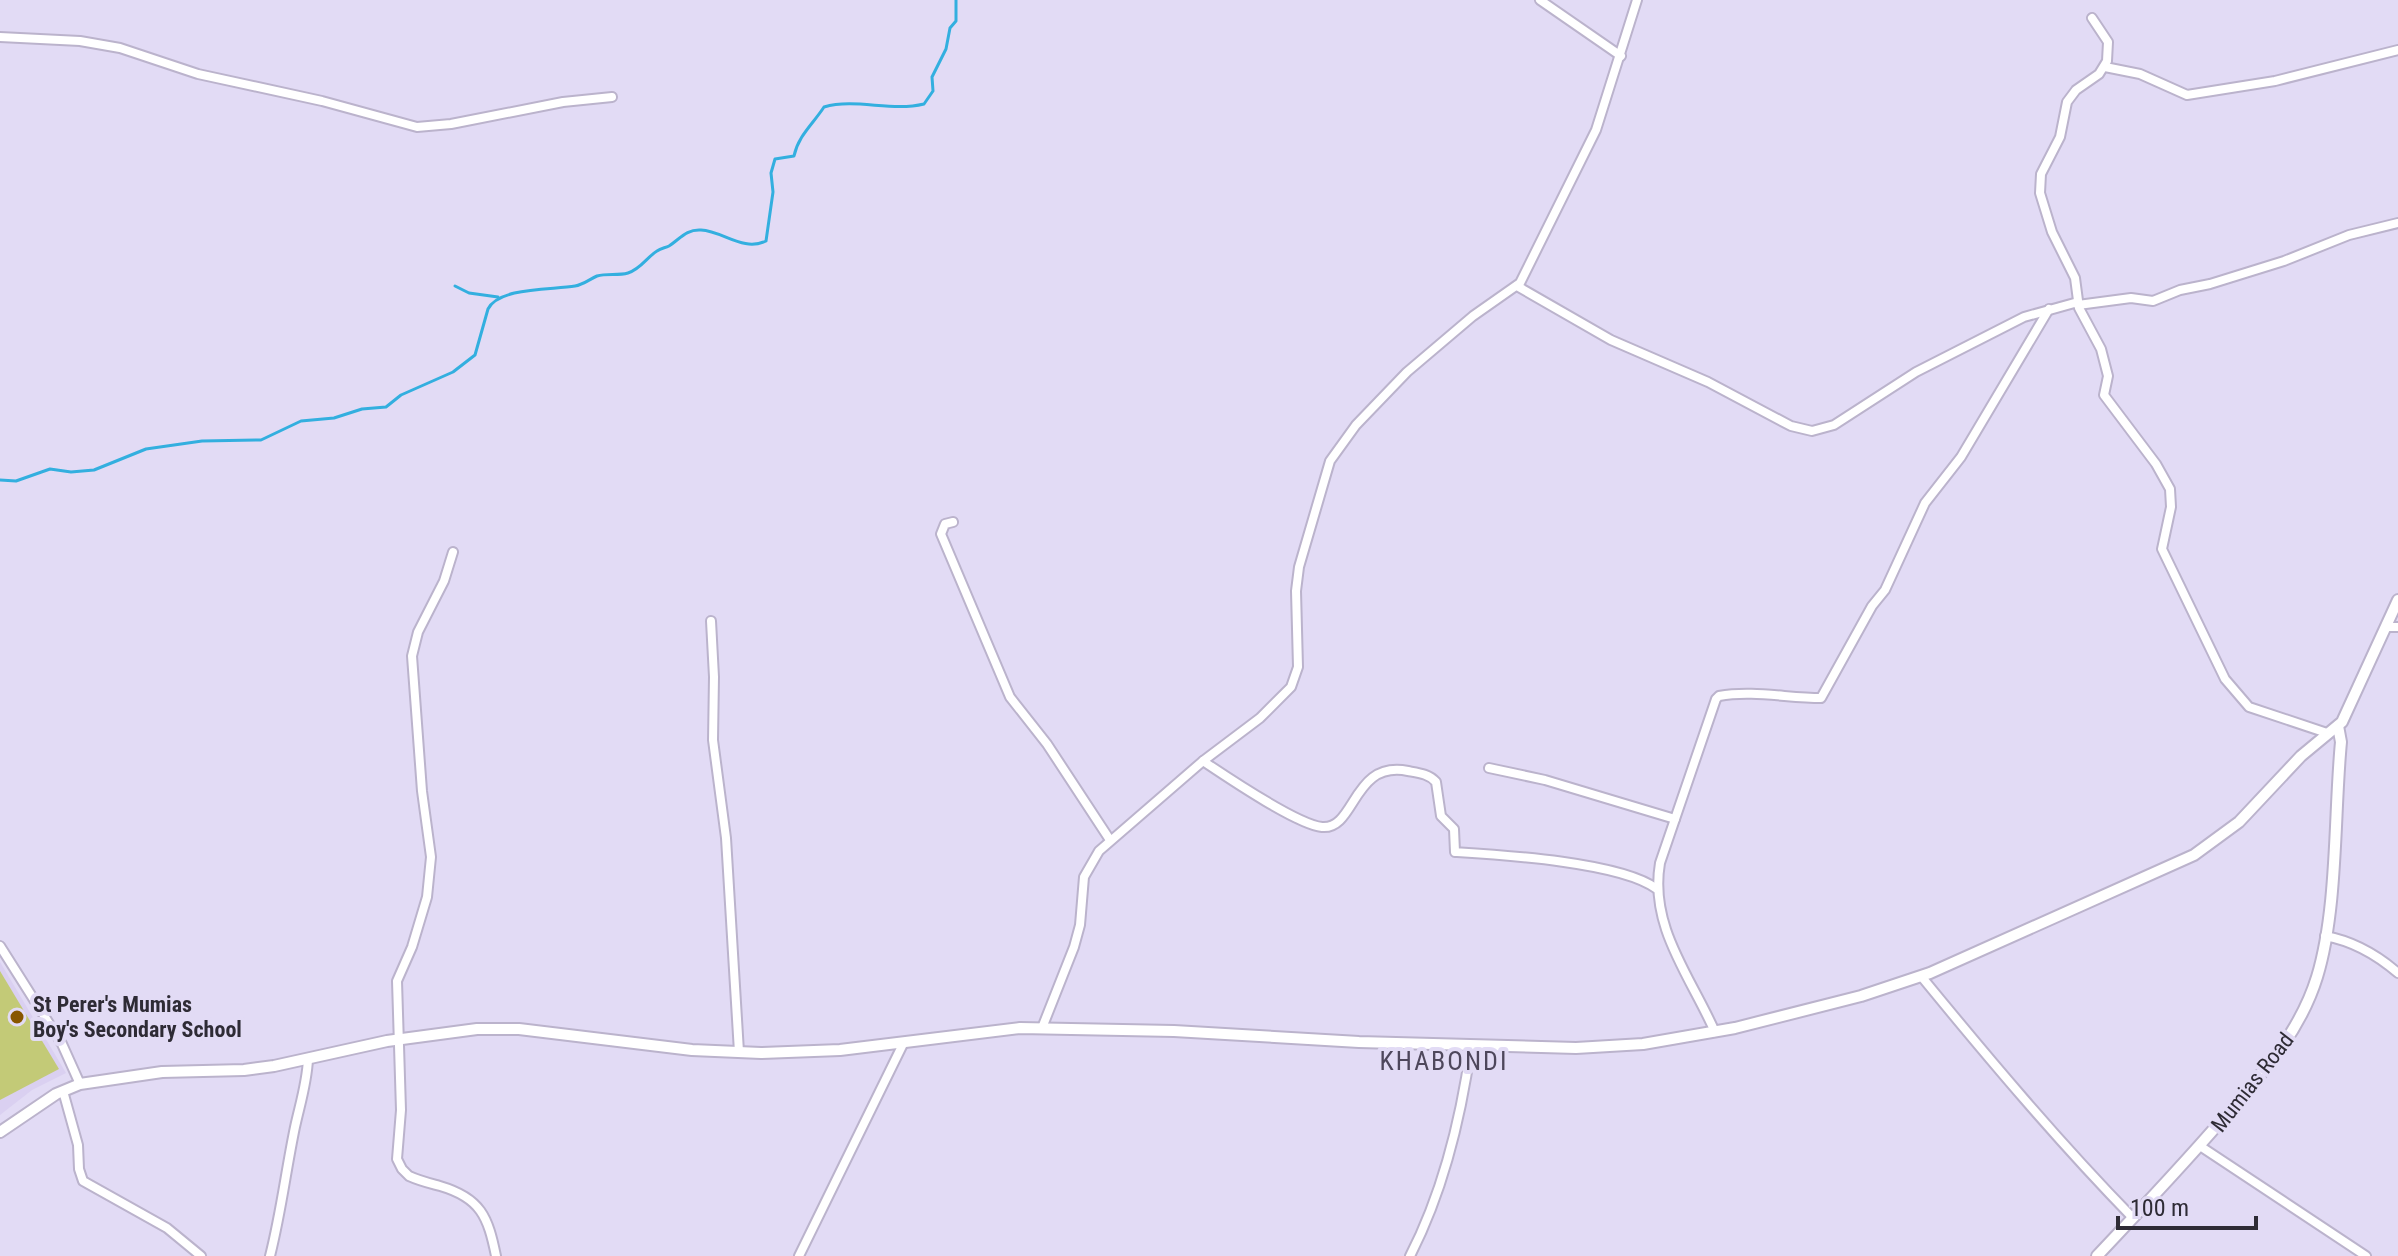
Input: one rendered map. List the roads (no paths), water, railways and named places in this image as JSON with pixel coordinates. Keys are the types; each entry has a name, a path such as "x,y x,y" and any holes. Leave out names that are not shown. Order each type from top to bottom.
{"street":[{"path":"1540,0 1621,56"},
{"path":"1042,1028 1078,933 1086,871 1099,851 1203,761 1260,718 1286,694 1294,681 1299,641 1296,591 1299,567 1327,468 1335,452 1362,418 1426,355 1473,316 1517,286 1596,130 1637,0"},
{"path":"2092,18 2108,42 2105,67 2071,95 2067,102 2060,137 2041,174 2041,198 2057,246 2075,278 2078,304 2101,349 2108,376 2105,398 2148,452 2170,489 2171,507 2162,549 2225,679 2249,707 2327,733"},
{"path":"0,37 109,45 198,74 322,101 417,127 451,124 563,102 612,97"},
{"path":"2105,67 2140,74 2187,95 2275,81 2398,50"},
{"path":"1517,286 1581,325 1644,356 1708,382 1791,426 1812,431 1834,425 1916,372 2024,317 2078,304 2131,298 2153,301 2284,261 2349,235 2398,223"},
{"path":"1715,1032 1670,944 1662,922 1657,889 1660,863 1718,696 1821,697 1872,606 1885,590 1925,503 1961,457 2049,309"},
{"path":"953,522 945,524 941,534 1003,683 1110,840"},
{"path":"453,552 444,581 418,632 412,656 422,791 431,857 427,897 412,947 397,981 401,1110 397,1159 402,1169 422,1182 468,1197 485,1214 496,1256"},
{"path":"0,1132 63,1091 80,1084 162,1072 244,1070 433,1034 504,1029 681,1049 739,1052 818,1052 998,1030 1042,1028 1174,1031 1471,1046 1605,1048 1715,1032 1827,1005 1921,976 2194,855 2239,822 2346,716 2398,600"},
{"path":"711,621 713,740 726,838 739,1052"},
{"path":"2386,627 2398,627"},
{"name":"Mumias Road","path":"2097,1256 2200,1146 2275,1058 2297,1023 2317,975 2325,936 2341,742 2338,726"},
{"path":"1203,761 1297,817 1323,827 1335,824 1380,771 1393,768 1427,775 1436,782 1441,816 1454,829 1455,852 1501,855 1620,873 1646,880 1657,889"},
{"path":"1489,768 1545,780 1675,819"},
{"path":"2325,936 2344,940 2368,951 2398,973"},
{"path":"0,946 62,1044 80,1084"},
{"path":"1921,976 2092,1176 2133,1218"},
{"path":"799,1256 903,1044"},
{"path":"1410,1256 1431,1213 1446,1167 1465,1089 1471,1046"},
{"path":"270,1256 306,1089 308,1059"},
{"path":"63,1091 78,1145 83,1181 167,1228 201,1256"},
{"path":"2200,1146 2366,1256"}],"waterway":[{"path":"0,480 16,481 50,469 71,472 94,470 146,449 202,441 261,440 301,421 334,418 362,409 386,407 401,395 453,372 475,355 488,309 503,297 578,285 601,275 628,273 658,250 696,230 709,231 741,243 766,241 773,192 771,173 775,159 794,156 802,136 824,107 924,104 933,91 932,77 946,49 950,28 956,21 956,0"},
{"path":"455,286 469,293 498,297"}],"place":[{"name":"St Perer's Mumias Boy's Secondary School","path":"17,1017"}],"district":[{"name":"KHABONDI","path":"1444,1061"}]}
